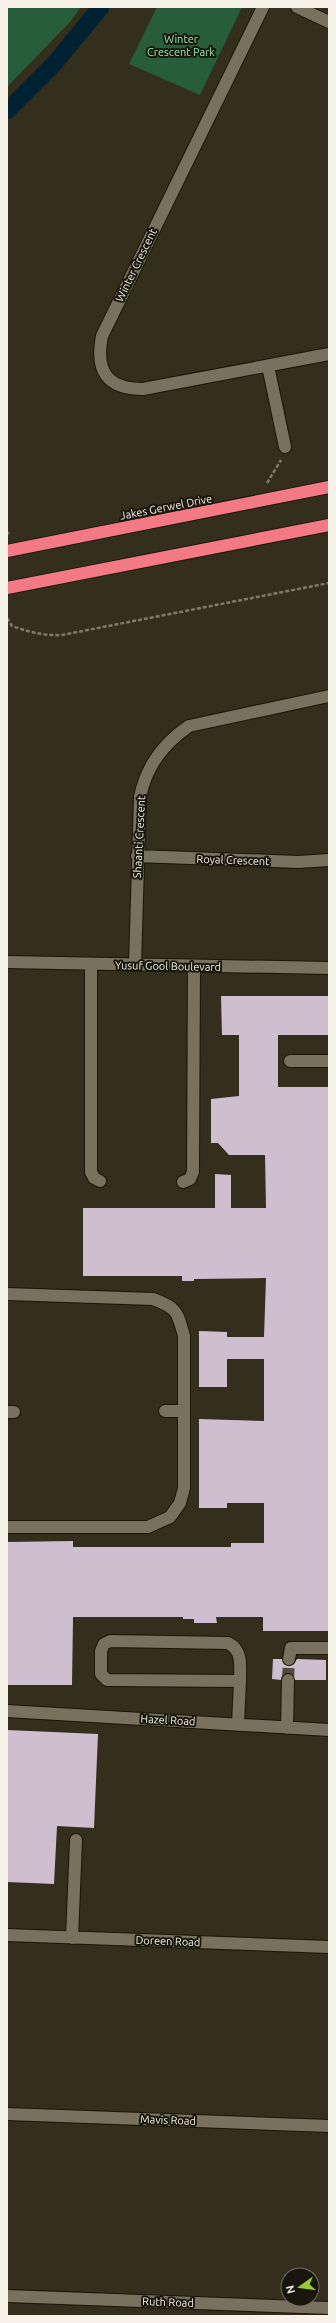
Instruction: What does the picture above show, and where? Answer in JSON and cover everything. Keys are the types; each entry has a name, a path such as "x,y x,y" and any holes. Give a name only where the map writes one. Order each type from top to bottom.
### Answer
{"highway":[{"name":"Jakes Gerwel Drive","path":"7,551 329,488"},
{"path":"7,588 329,525"}],"street":[{"name":"Winter Crescent","path":"263,7 102,336 100,362 105,374 114,383 126,389 144,389 329,354"},
{"path":"297,7 329,22"},
{"path":"268,366 284,452"},
{"name":"Shaanti Crescent","path":"135,965 137,856 140,797 143,781 151,765 179,733 189,726 201,722 329,696"},
{"name":"Royal Crescent","path":"137,856 298,862 329,860"},
{"name":"Yusuf Gool Boulevard","path":"7,962 91,965 329,968"},
{"path":"91,965 91,1172 94,1178 100,1181"},
{"path":"184,1182 190,1179 193,1172 194,966"},
{"path":"290,1061 329,1061"},
{"path":"7,1294 153,1299 171,1306 178,1317 184,1336 184,1488 175,1510 163,1521 139,1527 7,1527"},
{"path":"165,1411 184,1411"},
{"path":"238,1724 240,1681 238,1652 228,1643 110,1642 102,1647 101,1671 107,1680 240,1681"},
{"path":"289,1659 291,1648 329,1648"},
{"path":"287,1728 288,1680"},
{"name":"Hazel Road","path":"7,1711 329,1730"},
{"path":"72,1938 76,1840"},
{"name":"Doreen Road","path":"7,1935 329,1947"},
{"name":"Mavis Road","path":"7,2114 329,2126"},
{"name":"Ruth Road","path":"7,2296 329,2308"}],"path":[{"path":"267,483 284,452"},
{"path":"7,618 12,626 26,631 50,636 62,635 329,583"}],"green space":[{"path":"7,7 81,7 70,22 7,87"},
{"name":"Winter Crescent Park","path":"157,7 242,7 200,95 129,64"}],"building":[{"path":"221,996 329,996 329,1035 278,1035 278,1087 329,1087 329,1631 263,1631 263,1617 216,1617 217,1623 194,1623 194,1619 183,1619 183,1617 73,1617 72,1685 7,1685 7,1542 73,1541 73,1547 231,1547 231,1543 264,1543 264,1503 227,1503 227,1508 199,1508 199,1419 264,1421 264,1359 227,1359 227,1387 199,1387 199,1331 227,1332 227,1337 264,1337 266,1278 194,1279 194,1281 182,1281 182,1276 83,1276 83,1208 215,1208 215,1174 231,1175 231,1208 266,1208 265,1155 229,1155 218,1143 211,1143 211,1099 239,1096 239,1035 222,1035"},
{"path":"273,1659 282,1659 284,1664 288,1666 294,1664 297,1659 326,1660 326,1680 295,1680 292,1674 288,1673 282,1676 281,1680 272,1679"},
{"path":"7,1730 98,1734 94,1828 57,1826 54,1884 7,1882"}],"waterway":[{"path":"7,111 54,64 101,7"}],"tunnel":[{"path":"288,1680 289,1659"}]}
